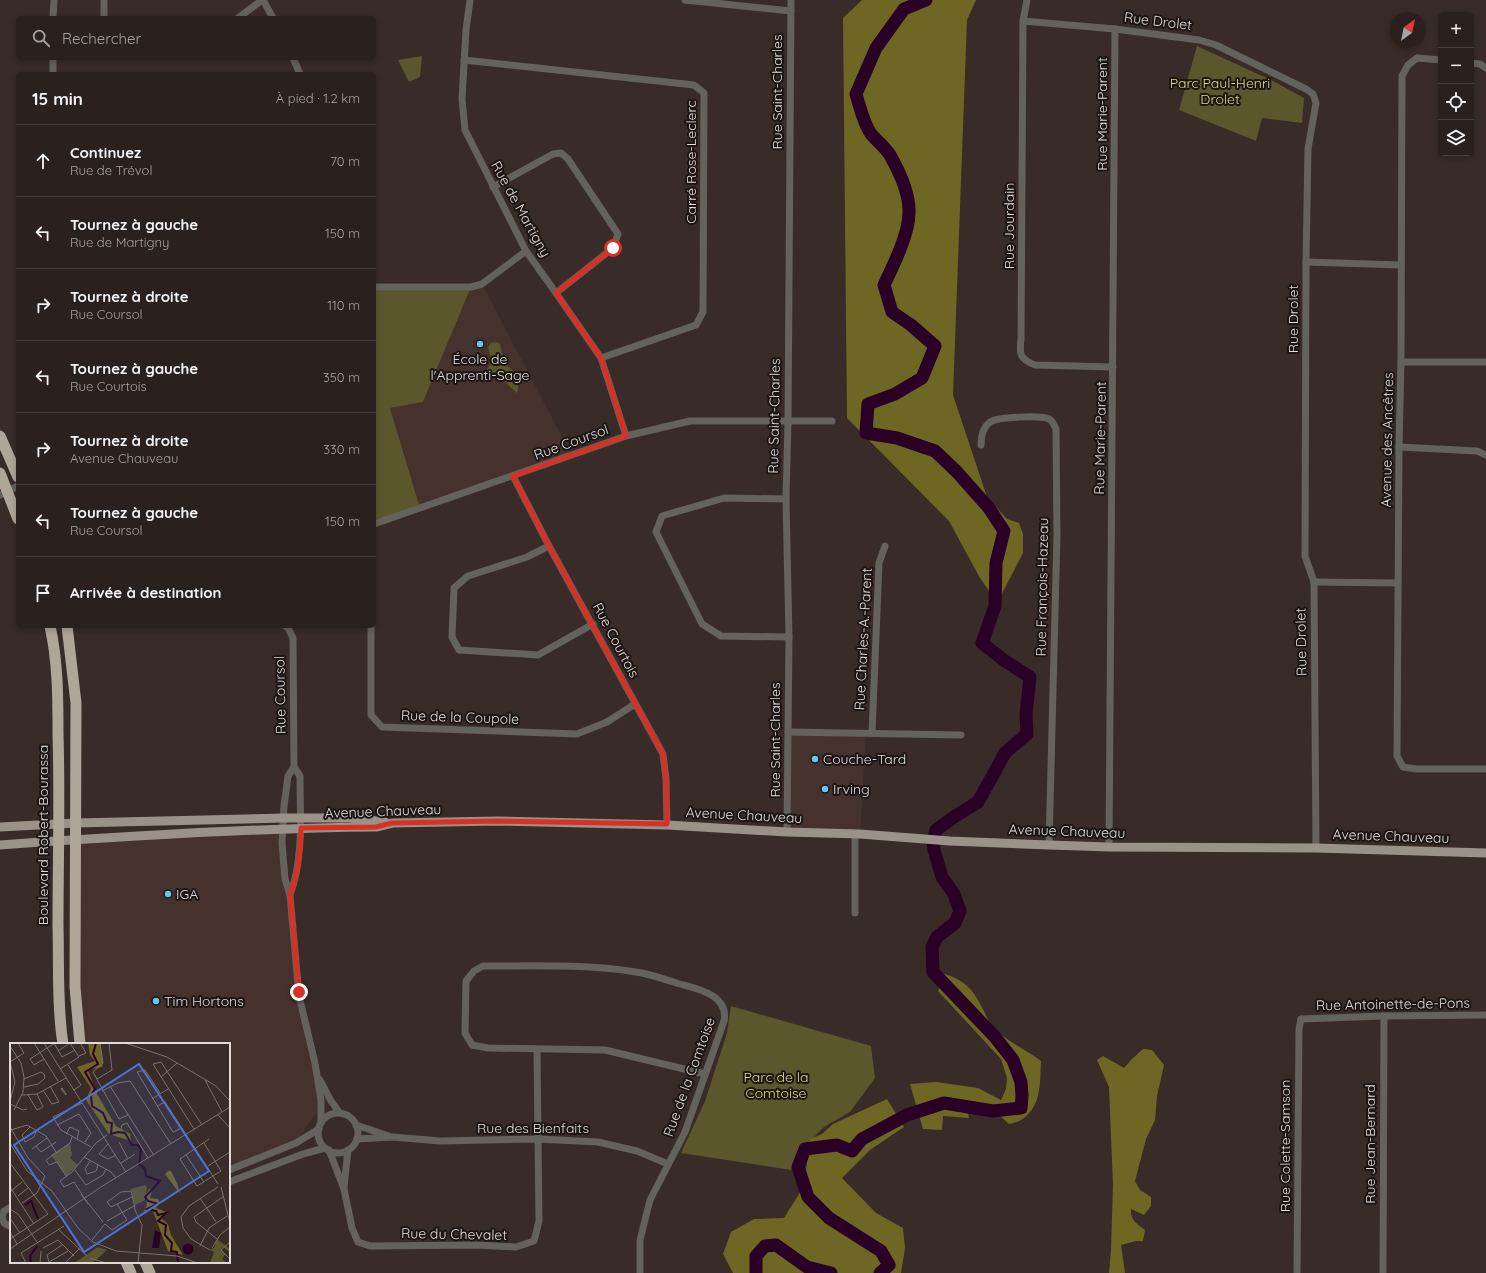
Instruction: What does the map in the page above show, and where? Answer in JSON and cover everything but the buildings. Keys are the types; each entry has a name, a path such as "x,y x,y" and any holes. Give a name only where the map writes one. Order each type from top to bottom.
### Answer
{"highway":[{"path":"0,436 16,472"},
{"path":"1,478 4,493 16,515"},
{"name":"Boulevard Robert-Bourassa","path":"50,628 54,643 57,685 59,824 58,967 63,1043"},
{"path":"67,628 76,703 75,987 80,1043"},
{"path":"126,1263 131,1273"},
{"path":"145,1263 150,1273"}],"main road":[{"path":"0,827 76,823 283,818 301,823"},
{"name":"Avenue Chauveau","path":"301,823 350,818 392,823 498,821 667,824 787,832 855,834 950,842 1109,847 1316,848 1486,853"},
{"path":"0,845 58,840 283,828 301,823"}],"street":[{"path":"54,0 54,16"},
{"path":"104,0 104,16"},
{"path":"241,16 262,0 272,16"},
{"name":"Rue de Martigny","path":"470,0 466,30 462,99 465,130 526,252 601,358 626,436"},
{"path":"685,0 791,11"},
{"name":"Rue Saint-Charles","path":"787,832 788,637 786,499 788,422 791,0"},
{"name":"Rue Jourdain","path":"1027,0 1023,21 1021,331 1019,350 1021,357 1026,362 1035,365 1113,367"},
{"name":"Rue Drolet","path":"1023,21 1115,29 1199,40 1216,45 1306,89 1313,94 1316,103 1308,149 1306,262 1305,556 1314,582 1316,848"},
{"name":"Rue Marie-Parent","path":"1109,847 1115,29"},
{"name":"Avenue des Ancêtres","path":"1438,60 1417,58 1408,65 1402,76 1397,756 1403,767 1416,769 1486,768"},
{"path":"53,60 53,72"},
{"path":"294,60 299,72"},
{"name":"Carré Rose-Leclerc","path":"464,60 694,85 704,93 703,312 696,325 601,358"},
{"path":"1474,63 1480,64 1486,68"},
{"path":"493,187 553,154 561,153 568,159 618,234 613,248 556,293"},
{"path":"376,287 472,287 482,284 526,252"},
{"path":"1306,262 1401,265"},
{"path":"1401,362 1486,362"},
{"name":"Rue François-Hazeau","path":"981,445 982,433 986,426 991,421 1002,418 1042,417 1050,419 1054,423 1056,429 1057,535 1049,845"},
{"name":"Rue Coursol","path":"376,523 626,436 690,421 832,421"},
{"path":"1399,447 1477,451 1486,455"},
{"path":"1,478 16,474"},
{"name":"Rue Courtois","path":"513,476 549,546 663,754 666,779 667,824"},
{"path":"4,493 16,487"},
{"path":"786,499 724,498 662,516 656,532 702,624 721,636 788,637"},
{"path":"549,546 527,558 468,576 454,588 452,637 459,650 538,655 593,624"},
{"name":"Rue Charles-A.-Parent","path":"872,733 880,563 885,546"},
{"path":"1314,582 1398,583"},
{"name":"Rue Coursol","path":"288,628 293,638 294,767 300,776 301,823 301,841 295,880 290,895"},
{"name":"Rue de la Coupole","path":"371,628 371,715 382,727 577,734 607,722 635,704"},
{"path":"788,732 961,735"},
{"name":"Rue Coursol","path":"294,767 288,776 283,818 282,843 285,879 290,895 299,996 321,1100 320,1126"},
{"path":"855,834 855,913"},
{"name":"Rue de la Comtoise","path":"537,1050 488,1048 472,1045 465,1034 466,981 474,971 483,966 587,966 638,972 708,992 722,1003 725,1016 724,1021 685,1132 650,1200 640,1240 640,1273"},
{"name":"Rue Antoinette-de-Pons","path":"1301,1019 1384,1016 1486,1015"},
{"name":"Rue Jean-Bernard","path":"1383,1273 1384,1016"},
{"name":"Rue Colette-Samson","path":"1298,1273 1299,1037 1301,1019"},
{"path":"537,1050 606,1050 705,1074"},
{"name":"Rue du Chevalet","path":"327,1149 344,1189 353,1231 358,1242 370,1246 476,1245 516,1247 534,1241 539,1221 537,1050"},
{"name":"Rue Coursol","path":"316,1073 340,1114"},
{"path":"230,1170 296,1143 320,1126 329,1116 340,1114 350,1117 356,1125 358,1132 357,1139 348,1150 336,1152 327,1149 303,1154 230,1182"},
{"name":"Rue des Bienfaits","path":"356,1125 393,1137"},
{"path":"320,1126 320,1139 327,1149"},
{"name":"Rue des Bienfaits","path":"357,1139 393,1137 440,1141 538,1139 598,1142 637,1151 668,1164"},
{"name":"Rue du Chevalet","path":"344,1189 348,1150"},
{"path":"10,1208 4,1211 1,1221 10,1227"}],"shaded area":[{"path":"862,0 976,0 967,20 953,395 987,497 1007,519 1019,523 1023,534 1023,553 996,605 949,521 847,418 843,18"},
{"name":"École de l'Apprenti-Sage","path":"482,284 572,456 420,508 390,408 423,402 471,287"},
{"path":"788,732 866,733 860,834 787,832"},
{"path":"283,828 294,952 320,1107 296,1143 230,1170 230,1043 80,1043 76,839"},
{"path":"945,974 959,980 973,992 995,1030 1041,1061 1040,1085 1036,1101 1028,1115 1020,1121 1009,1124 1000,1116 968,1113 969,1118 943,1116 942,1130 923,1129 910,1084 936,1082 978,1088 1001,1100 1006,1089 1007,1078 1001,1059 938,991"},
{"path":"1143,1049 1152,1050 1164,1065 1157,1096 1155,1120 1146,1139 1135,1181 1140,1190 1151,1197 1151,1206 1144,1215 1131,1209 1133,1219 1145,1230 1143,1241 1136,1241 1121,1245 1125,1273 1109,1273 1113,1185 1109,1087 1097,1060 1103,1056 1124,1068"},
{"path":"887,1099 904,1127 870,1150 842,1178 876,1213 903,1228 905,1248 901,1273 733,1273 723,1254 731,1232 754,1219 784,1218 804,1186 810,1139 822,1134 833,1124"}],"green space":[{"name":"Parc Paul-Henri Drolet","path":"1197,46 1275,82 1304,98 1302,123 1262,118 1256,141 1179,110"},
{"path":"422,56 420,77 409,82 398,60"},
{"path":"376,287 471,287 423,402 390,408 420,508 376,523"},
{"path":"496,342 500,344 504,363 518,375 517,393 503,380 500,373 494,372 491,376 487,375 487,369 492,362 488,347 491,343"},
{"name":"Parc de la Comtoise","path":"731,1006 871,1046 875,1078 850,1112 824,1127 800,1151 791,1170 681,1153 705,1101 727,1033"}],"waterway":[{"path":"880,1273 889,1265 881,1251 829,1218 808,1197 798,1167 805,1149 837,1145 852,1151 862,1139 907,1115 944,1103 993,1111 1021,1108 1022,1096 1021,1082 1013,1060 995,1037 933,972 932,947 937,937 955,923 960,911 954,894 942,877 934,850 933,841 936,830 978,802 1005,753 1027,734 1026,714 1030,677 1005,661 982,643 995,606 996,563 1004,531 989,508 957,472 935,451 897,438 866,433 868,404 895,394 922,378 935,346 911,325 892,312 884,285 900,250 906,230 909,213 908,198 900,175 890,155 868,129 856,94 876,48 904,9 926,0"},
{"path":"756,1273 756,1256 765,1246 776,1245 807,1267 831,1273"}],"place":[{"name":"École de l'Apprenti-Sage","path":"480,344"},
{"name":"Couche-Tard","path":"815,759"},
{"name":"Irving","path":"825,789"},
{"name":"IGA","path":"168,894"},
{"name":"Tim Hortons","path":"156,1001"}],"route":[{"path":"299,992 294,952 290,895 295,880 301,841 301,828 376,827 392,823 498,821 667,824 668,809 663,754 549,546 513,476 626,436 601,358 556,293 613,248"}]}
